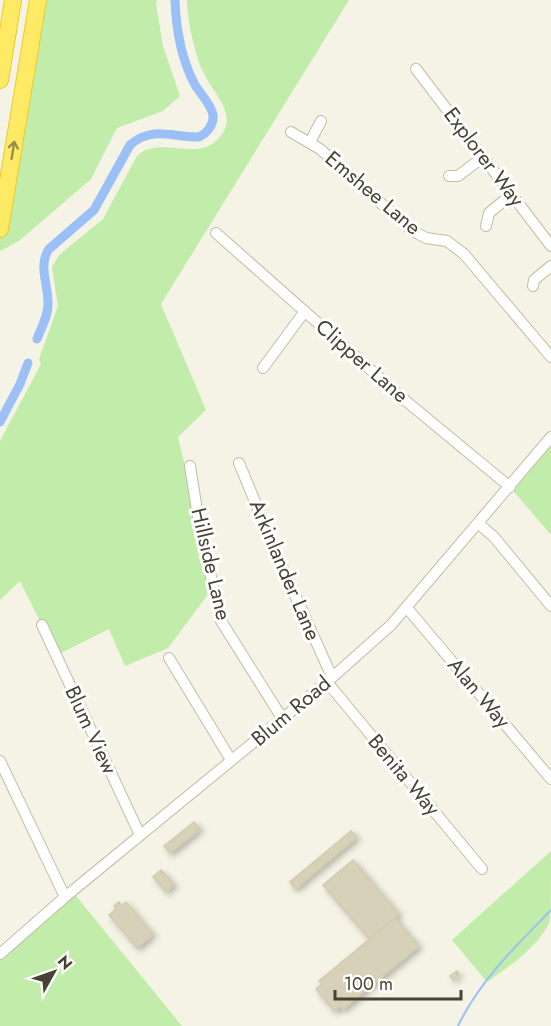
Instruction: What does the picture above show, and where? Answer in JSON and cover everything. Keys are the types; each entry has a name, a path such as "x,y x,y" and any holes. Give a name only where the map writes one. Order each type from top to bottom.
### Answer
{"highway":[{"path":"0,80 13,0"},
{"path":"0,229 38,0"}],"street":[{"name":"Explorer Way","path":"417,69 551,246"},
{"path":"310,142 321,121"},
{"name":"Emshee Lane","path":"291,132 310,142 411,230 426,238 447,242 464,254 551,357"},
{"path":"449,176 458,176 483,157"},
{"path":"486,226 489,213 512,194"},
{"name":"Clipper Lane","path":"216,232 406,400 510,487"},
{"path":"533,286 534,280 551,266"},
{"path":"263,368 305,311"},
{"name":"Blum Road","path":"0,953 64,897 375,640 407,608 551,437"},
{"name":"Arkinlander Lane","path":"239,463 329,679"},
{"name":"Hillside Lane","path":"190,466 200,529 221,621 282,718"},
{"path":"479,524 494,537 551,606"},
{"name":"Alan Way","path":"407,608 551,779"},
{"name":"Blum View","path":"42,625 141,835"},
{"path":"169,658 231,760"},
{"name":"Benita Way","path":"329,679 482,869"},
{"path":"0,761 64,897"}],"green space":[{"path":"37,0 157,0 163,46 180,96 163,111 117,128 91,179 19,241 0,251 0,228"},
{"path":"187,0 349,0 161,304 206,410 178,437 212,589 168,648 125,666 109,629 57,655 20,581 0,600 0,441 41,364 39,359 58,306 52,267 59,255 103,219 137,156 146,150 155,148 197,149 207,147 223,132 226,115 200,65 190,27"},
{"path":"551,437 551,535 510,487"},
{"path":"551,851 550,921 531,947 514,963 487,982 452,940"},
{"path":"72,891 182,1026 0,1026 0,954"}],"building":[{"path":"194,822 200,829 170,853 164,846"},
{"path":"351,831 357,837 295,889 290,882"},
{"path":"353,860 399,914 369,939 323,885"},
{"path":"161,870 174,884 166,892 153,877"},
{"path":"119,902 122,906 126,902 153,934 137,948 109,915 116,909 114,906"},
{"path":"395,918 419,946 343,1009 340,1006 334,1011 316,989 322,984 319,981"},
{"path":"457,971 459,974 453,980 450,976"}],"waterway":[{"path":"37,339 48,307 44,268 46,255 49,249 94,210 130,145 147,135 155,134 199,137 211,125 212,111 194,83 183,53 178,32 175,0"},
{"path":"0,422 28,363"},
{"path":"458,1026 488,979 512,950 551,910"}]}
